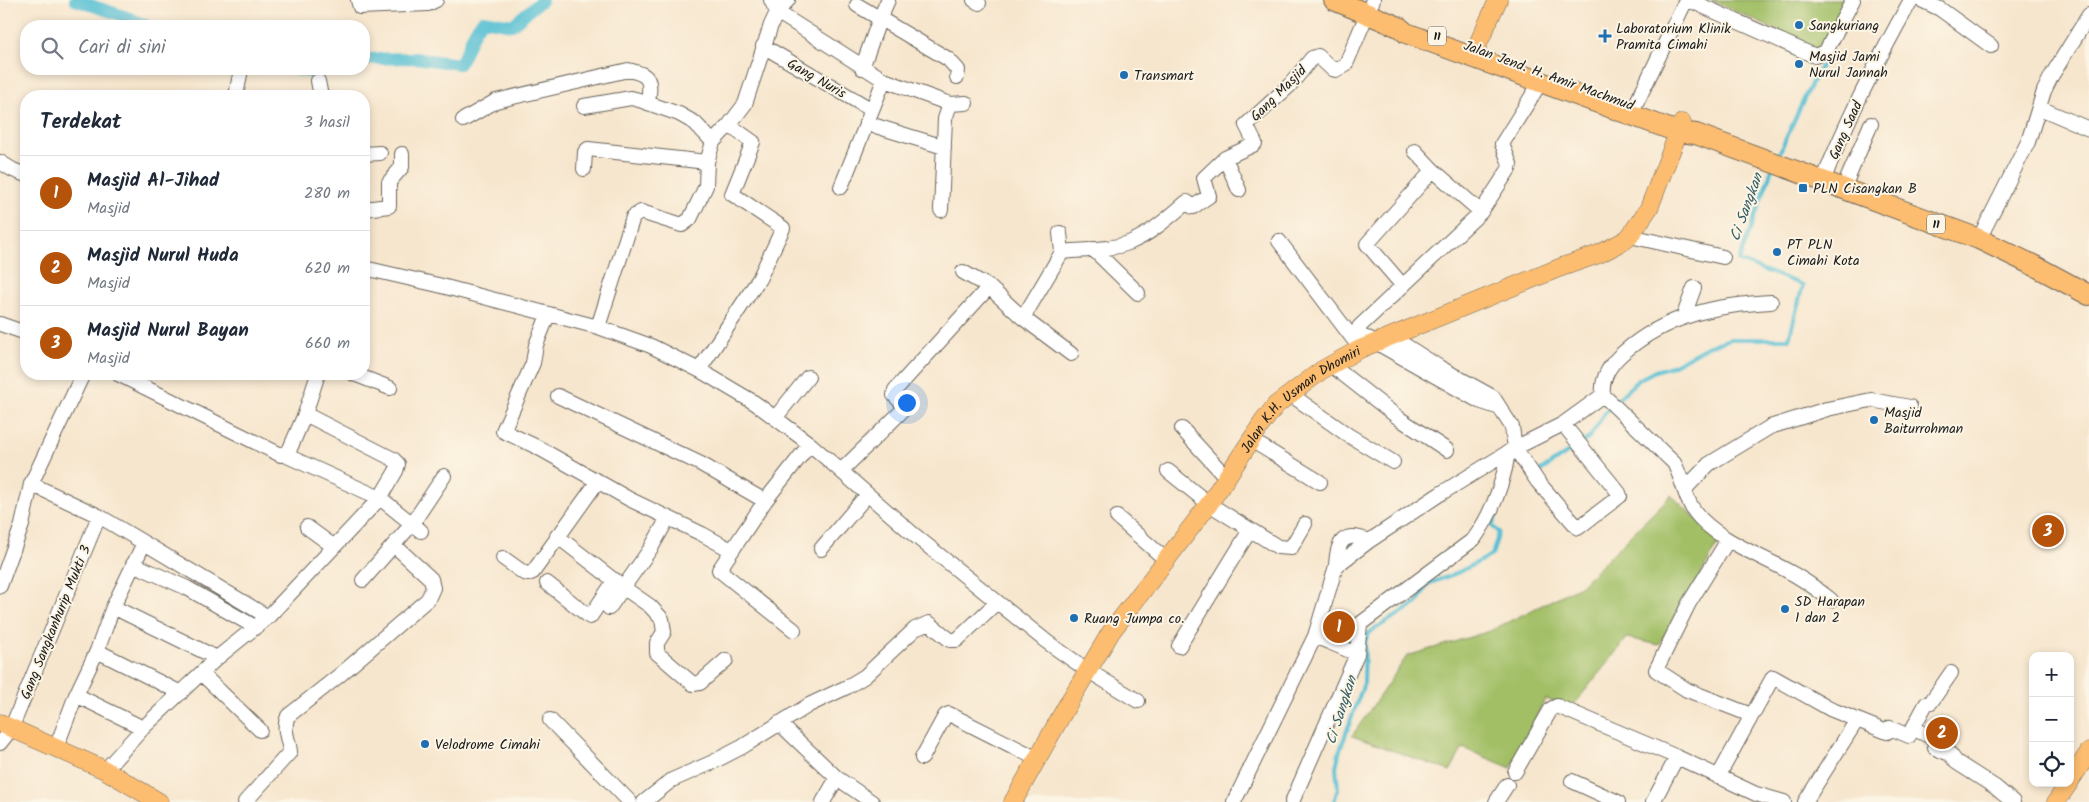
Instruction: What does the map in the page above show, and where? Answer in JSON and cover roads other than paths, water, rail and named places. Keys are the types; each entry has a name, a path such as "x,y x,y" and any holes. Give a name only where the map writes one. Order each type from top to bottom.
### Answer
{"highway":[{"name":"Jalan Jend. H. Amir Machmud","path":"1334,0 1370,7 1399,26 1406,33 1635,106 1686,130"},
{"name":"Jalan Jend. H. Amir Machmud","path":"1473,53 1540,83 1686,130 1979,240 2037,267 2089,295"}],"main road":[{"path":"1473,53 1498,0"},
{"name":"Jalan K.H. Usman Dhomiri","path":"1013,802 1036,758 1111,632 1165,559 1209,504 1270,413 1290,394 1330,364 1510,288 1599,254 1630,236 1648,208 1686,130"},
{"path":"6,726 104,770 159,802"},
{"path":"2074,776 2089,752"},
{"path":"2056,802 2066,787"}],"street":[{"path":"358,0 360,7 428,4 436,0"},
{"path":"862,68 888,0"},
{"path":"1635,106 1687,0 1815,56 1826,50 1853,0"},
{"name":"Gang Saad","path":"1823,181 1838,142 1875,65 1911,0"},
{"path":"1921,0 1940,9 1991,46"},
{"path":"598,327 633,217 641,212 682,225 686,223 706,186 707,162 713,142 729,126 745,104 763,46 780,4 862,68 884,80 950,104 966,103"},
{"path":"857,5 948,59 958,70 957,77"},
{"name":"Gang Masjid","path":"1093,249 1130,243 1188,202 1194,207 1209,196 1204,178 1225,158 1254,145 1255,143 1246,125 1290,85 1312,58 1318,56 1332,69 1336,70 1346,64 1370,7"},
{"path":"1979,240 2028,142 2044,91 2089,15"},
{"name":"Gang Nuris","path":"763,46 872,110"},
{"path":"463,120 496,101 628,70 645,76 648,79 650,84 648,103"},
{"path":"237,90 240,75"},
{"path":"840,187 884,80"},
{"path":"318,81 320,90"},
{"path":"1292,802 1357,654 1360,624 1474,539 1484,525 1498,495 1511,450 1512,426 1493,396 1404,346 1376,343 1363,337 1359,333 1359,327 1481,212 1509,169 1510,164 1502,144 1540,83"},
{"path":"584,106 631,98 679,114 695,123 713,142"},
{"path":"941,210 945,120 950,104"},
{"path":"2040,108 2089,129"},
{"path":"866,123 944,147"},
{"path":"1843,189 1871,124"},
{"path":"699,370 758,279 783,228 732,194 753,142 729,126"},
{"path":"584,169 585,152 588,149 707,162"},
{"path":"1415,151 1433,170 1481,212"},
{"path":"370,154 380,153"},
{"path":"370,208 389,206 389,182 402,168 402,154"},
{"path":"1225,158 1239,190"},
{"path":"0,162 20,173"},
{"path":"1403,286 1367,244 1433,170"},
{"path":"1023,318 1062,252 1060,233"},
{"path":"1630,236 1723,257"},
{"path":"1279,241 1376,343"},
{"path":"1062,252 1093,249 1138,293"},
{"path":"370,269 438,285 598,327 651,346 699,370 755,404 810,444 867,495 1047,642 1087,670 1138,701"},
{"path":"963,272 989,286 1023,318 1071,354"},
{"path":"841,471 904,409 905,406 894,395 896,390 989,286"},
{"path":"1683,318 1694,288"},
{"path":"1771,302 1736,304 1700,312 1659,327 1637,340 1617,358 1608,371 1604,382 1612,402 1674,463 1681,475 1686,496 1699,517 1728,540 1788,571 1831,600"},
{"path":"548,315 536,345 533,363 502,431 731,550"},
{"path":"0,324 20,331"},
{"path":"1330,364 1400,419 1447,450"},
{"path":"775,418 808,377"},
{"path":"0,586 22,525 31,484 80,380"},
{"path":"146,380 278,454 285,455 380,498 417,528"},
{"path":"285,455 289,452 305,414 316,380"},
{"path":"369,380 390,388"},
{"path":"1290,394 1348,435 1393,462"},
{"path":"558,396 701,464 765,501"},
{"path":"1685,490 1709,464 1770,427 1826,409 1871,400 1910,407"},
{"path":"1234,802 1315,636 1336,566 1369,541 1511,450 1612,402"},
{"path":"104,770 143,728 217,658 268,617 380,498 396,471 398,464 393,459 305,414"},
{"path":"1511,450 1578,528 1620,496 1619,492 1563,424"},
{"path":"1182,429 1227,478"},
{"path":"1251,440 1320,482"},
{"path":"794,630 719,570 765,501 810,444"},
{"path":"1168,471 1209,504 1278,547 1288,550 1291,548 1304,524"},
{"path":"363,580 394,545 417,528 444,476"},
{"path":"503,558 524,573 530,574 598,481"},
{"path":"31,484 99,516 268,617"},
{"path":"821,549 867,495"},
{"name":"Gang Sangkanhurip Mukti 3","path":"0,743 99,516"},
{"path":"1117,517 1165,559"},
{"path":"547,583 590,617 650,548 668,518"},
{"path":"307,527 333,546"},
{"path":"1179,646 1250,530"},
{"path":"558,536 650,606 662,619 664,632 657,643 657,653 692,684 700,683 726,660"},
{"path":"1728,540 1689,603 1656,670 1687,690 1751,715"},
{"path":"56,748 76,695 97,651 113,607 144,543"},
{"path":"245,802 290,752 284,725 288,716 341,674 428,599 433,583 431,579 394,545"},
{"path":"133,564 187,588 255,627"},
{"path":"609,608 619,584"},
{"path":"644,802 672,780 742,747 809,705 847,688 865,676 915,629 929,623 950,640 957,640 996,602"},
{"path":"113,607 217,658"},
{"path":"1315,636 1357,654"},
{"path":"97,651 181,693"},
{"path":"1718,777 1773,677 1828,708 1886,732 1890,728 1909,736 1926,704 1931,702 1951,673"},
{"path":"202,674 260,730"},
{"path":"76,695 143,728"},
{"path":"1515,772 1551,709 1555,706 1677,757 1756,794 1784,802"},
{"path":"922,758 945,716 948,714 1036,758"},
{"path":"550,720 630,802"},
{"path":"1805,802 1857,720"},
{"path":"779,723 837,778 872,802"},
{"path":"1913,728 1938,741 1936,748 1950,754 1956,762 1996,787 2013,802"},
{"path":"1653,802 1677,757"},
{"path":"823,802 837,778"},
{"path":"1572,781 1618,802"},
{"path":"1500,801 1507,785"}],"waterway":[{"path":"75,0 134,20"},
{"path":"370,59 415,58 459,64 475,30 483,20 512,25 542,0"},
{"name":"Ci Sangkan","path":"1777,158 1810,86 1826,57"},
{"name":"Ci Sangkan","path":"1539,472 1589,438 1607,410 1638,380 1655,371 1672,366 1707,347 1730,339 1789,339 1803,285 1739,261 1772,169"},
{"name":"Ci Sangkan","path":"1334,802 1338,788 1336,768 1339,753 1364,683 1365,643 1368,633 1417,603 1428,584 1457,573 1492,555 1499,532 1492,526 1497,513"}],"place":[{"name":"Sangkuriang","path":"1799,25"},
{"name":"Laboratorium Klinik Pramita Cimahi","path":"1605,36"},
{"name":"Masjid Jami Nurul Jannah","path":"1799,64"},
{"name":"Transmart","path":"1124,75"},
{"name":"PLN Cisangkan B","path":"1803,188"},
{"name":"PT PLN Cimahi Kota","path":"1777,252"},
{"name":"Masjid Baiturrohman","path":"1874,420"},
{"name":"Masjid Nurul Bayan","path":"2048,531"},
{"name":"SD Harapan 1 dan 2","path":"1785,609"},
{"name":"Ruang Jumpa co.","path":"1074,618"},
{"name":"Masjid Al-Jihad","path":"1339,627"},
{"name":"Masjid Nurul Huda","path":"1942,733"},
{"name":"Velodrome Cimahi","path":"425,744"}]}
